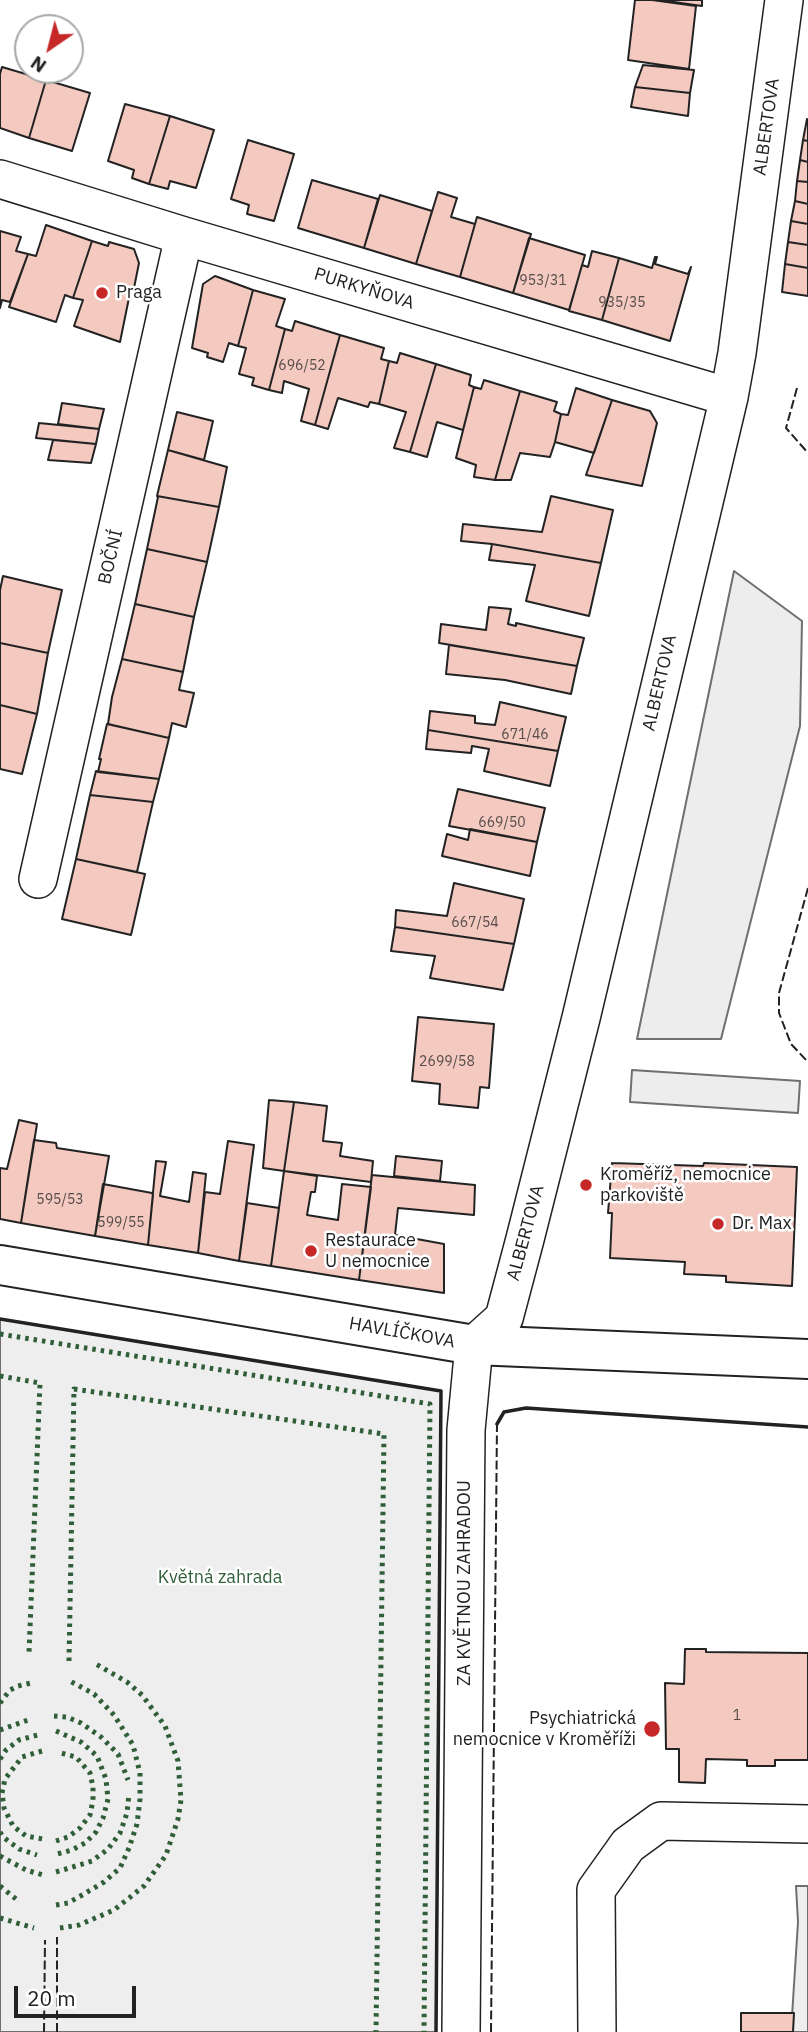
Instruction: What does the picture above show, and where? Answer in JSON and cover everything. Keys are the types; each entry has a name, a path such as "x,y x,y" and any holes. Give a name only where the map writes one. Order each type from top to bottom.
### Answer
{"street":[{"name":"ALBERTOVA","path":"474,1345 504,1318 581,1018 729,397 785,0"},
{"name":"PURKYŇOVA","path":"0,179 729,397"},
{"name":"BOČNÍ","path":"38,879 184,236"},
{"name":"HAVLÍČKOVA","path":"0,1265 474,1345 808,1359"},
{"name":"ZA KVĚTNOU ZAHRADOU","path":"461,2032 466,1430 474,1345"},
{"path":"597,2032 596,1890 628,1845 661,1821 808,1824"}],"green space":[{"name":"Květná zahrada","path":"0,1319 441,1391 436,2032 0,2032"},
{"path":"796,1886 808,1886 808,2032 791,2032 798,1922"}],"shaded area":[{"path":"734,571 802,621 800,726 721,1039 637,1039"},
{"path":"632,1070 800,1081 798,1113 630,1102"}],"building":[{"path":"635,0 696,6 689,69 628,60"},
{"path":"660,0 702,0 702,6"},
{"path":"643,65 694,70 690,93 635,87"},
{"path":"2,67 14,71 14,84 45,84 29,138 0,128"},
{"path":"45,84 60,84 90,93 72,151 29,138"},
{"path":"635,87 690,93 688,116 631,107"},
{"path":"125,104 170,116 149,184 132,178 134,170 108,161"},
{"path":"170,116 214,130 196,188 170,181 168,189 149,184"},
{"path":"808,120 808,141 803,140"},
{"path":"248,140 294,154 274,221 247,214 249,205 231,199"},
{"path":"803,140 808,141 808,162 800,160"},
{"path":"800,160 808,162 808,182 797,181"},
{"path":"312,180 378,199 364,248 298,228"},
{"path":"797,181 808,182 808,204 795,201"},
{"path":"438,192 457,198 451,217 475,224 460,277 416,264"},
{"path":"380,195 432,211 416,264 364,248"},
{"path":"795,201 808,204 808,224 791,221"},
{"path":"477,217 531,234 513,293 460,277"},
{"path":"791,221 808,224 808,245 788,242"},
{"path":"46,225 92,241 73,298 65,295 56,322 9,307 28,254 36,256"},
{"path":"0,231 21,237 16,251 28,254 10,302 2,300 0,308"},
{"path":"529,238 585,255 569,310 513,293"},
{"name":"Praga","path":"92,241 108,246 109,242 134,249 139,263 120,342 74,326 83,300 73,298"},
{"path":"788,242 808,245 808,268 785,264"},
{"path":"592,251 619,258 602,320 569,311 582,265 588,267"},
{"path":"655,257 655,264 688,274 691,267 670,341 602,320 619,258 652,268"},
{"path":"785,264 808,268 808,296 782,292"},
{"path":"215,276 253,290 238,346 229,343 223,362 192,348 203,284"},
{"path":"253,290 285,299 276,326 285,329 269,390 252,385 254,378 239,374 246,348 238,346"},
{"path":"295,321 340,335 315,425 301,421 309,389 284,381 282,393 269,390 285,329 292,331"},
{"path":"340,335 384,348 381,359 389,361 379,404 370,402 368,407 338,398 328,429 315,425"},
{"path":"400,353 436,364 410,452 394,448 406,412 379,404 389,361 397,363"},
{"path":"436,364 471,375 469,385 474,387 463,430 437,422 427,457 410,452"},
{"path":"484,380 520,391 495,480 474,477 476,465 456,458 474,387 481,389"},
{"path":"576,388 612,400 594,453 555,442 561,414 568,415"},
{"path":"520,391 557,402 554,411 561,414 555,442 550,457 520,453 511,480 495,480"},
{"path":"612,400 650,411 657,423 642,486 586,475"},
{"path":"62,403 104,409 99,429 58,424"},
{"path":"177,412 213,421 204,460 168,450"},
{"path":"39,423 99,429 96,444 36,438"},
{"path":"53,440 96,444 91,463 48,460"},
{"path":"168,450 227,467 219,507 157,496"},
{"path":"157,496 219,507 207,562 147,549"},
{"path":"551,496 613,510 601,563 461,541 463,524 542,532"},
{"path":"492,544 601,563 589,616 526,601 535,565 489,560"},
{"path":"147,549 207,562 194,617 135,604"},
{"path":"3,576 62,590 48,653 0,643 0,590"},
{"path":"135,604 194,617 183,672 122,659"},
{"path":"489,607 511,609 508,624 516,626 516,623 584,638 577,666 439,643 441,624 486,630"},
{"path":"0,643 48,653 37,714 0,705"},
{"path":"449,645 577,666 571,694 505,680 446,674"},
{"path":"122,659 183,672 179,690 194,693 186,727 172,723 169,738 108,724"},
{"path":"500,702 566,717 558,751 428,730 430,711 475,716 475,723 495,725"},
{"path":"0,705 37,714 22,774 0,769"},
{"path":"107,724 169,738 159,779 98,772"},
{"path":"428,730 558,751 550,786 484,771 489,749 472,746 471,753 426,749"},
{"path":"96,771 159,779 153,802 90,795"},
{"path":"458,789 545,808 537,842 449,826"},
{"path":"90,795 153,802 137,872 76,859"},
{"path":"470,829 537,842 530,876 442,856 447,834 468,840"},
{"path":"76,859 145,874 131,935 62,919"},
{"path":"454,883 524,899 514,944 395,927 396,910 447,916"},
{"path":"395,927 514,944 503,990 430,978 435,956 391,951"},
{"path":"418,1017 494,1024 489,1088 480,1087 478,1108 439,1104 440,1084 412,1081"},
{"path":"269,1100 294,1102 284,1171 263,1168"},
{"path":"294,1102 327,1106 323,1141 342,1143 340,1156 373,1161 371,1182 284,1171"},
{"path":"19,1120 37,1124 21,1223 0,1219 0,1168 7,1169"},
{"path":"34,1140 56,1143 57,1148 109,1156 95,1236 21,1223"},
{"path":"228,1141 254,1145 239,1261 198,1253 205,1192 220,1194"},
{"path":"396,1156 442,1161 440,1181 394,1176"},
{"path":"156,1161 166,1162 160,1196 189,1202 193,1172 206,1174 198,1253 148,1245"},
{"path":"612,1163 797,1167 792,1286 726,1282 726,1276 684,1274 685,1262 610,1258 612,1213 608,1213"},
{"path":"284,1171 317,1176 307,1215 338,1220 342,1184 371,1187 359,1280 271,1266"},
{"path":"372,1175 475,1185 474,1215 398,1208 395,1235 444,1244 444,1293 359,1280"},
{"path":"103,1184 152,1193 148,1245 95,1236"},
{"path":"247,1203 279,1208 271,1266 239,1261"},
{"path":"685,1649 706,1649 706,1652 808,1653 808,1760 775,1760 775,1766 747,1766 747,1760 706,1759 705,1783 679,1782 679,1749 666,1749 665,1683 684,1684"},
{"path":"741,2013 794,2013 793,2032 741,2032"}],"hedge":[{"path":"0,1334 430,1404 424,2032"},
{"path":"0,1376 40,1383 29,1653"},
{"path":"69,1661 74,1389 384,1434 376,2032"},
{"path":"60,1928 79,1925 114,1910 144,1886 166,1855 178,1819 181,1800 178,1761 165,1726 142,1695 127,1682 94,1663"},
{"path":"56,1905 68,1903 84,1894 120,1868 137,1824 140,1799 140,1773 133,1745 114,1715 94,1694 68,1680"},
{"path":"0,1703 10,1690 31,1683"},
{"path":"54,1716 67,1717 81,1723 101,1737 118,1754 128,1780"},
{"path":"0,1730 31,1719"},
{"path":"56,1731 81,1742 97,1756 106,1779 108,1799 96,1832 85,1843 57,1854"},
{"path":"0,1759 6,1750 19,1740 41,1734"},
{"path":"42,1751 22,1757 5,1779 2,1793 4,1808 13,1826 26,1836 43,1839"},
{"path":"56,1841 68,1837 80,1828 90,1815 93,1800 90,1773 76,1757 61,1753"},
{"path":"56,1872 92,1861 108,1849 120,1833 127,1813 129,1794"},
{"path":"0,1832 19,1849 37,1855"},
{"path":"0,1856 26,1870 43,1875"},
{"path":"0,1886 16,1899"},
{"path":"0,1918 34,1928"}],"fence":[{"path":"797,388 786,428 808,453"},
{"path":"808,888 779,993 779,1013 791,1044 808,1062"},
{"path":"491,2032 497,1424"},
{"path":"57,1937 57,2032"},
{"path":"44,2032 45,1940"}],"wall":[{"path":"0,1319 441,1391 436,2032"},
{"path":"497,1424 504,1412 526,1408 808,1427"}],"place":[{"name":"Praga","path":"102,293"},
{"name":"Kroměříž, nemocnice parkoviště","path":"586,1185"},
{"name":"Dr. Max","path":"718,1224"},
{"name":"Restaurace U nemocnice","path":"311,1251"},
{"name":"Psychiatrická nemocnice v Kroměříži","path":"652,1729"}]}
